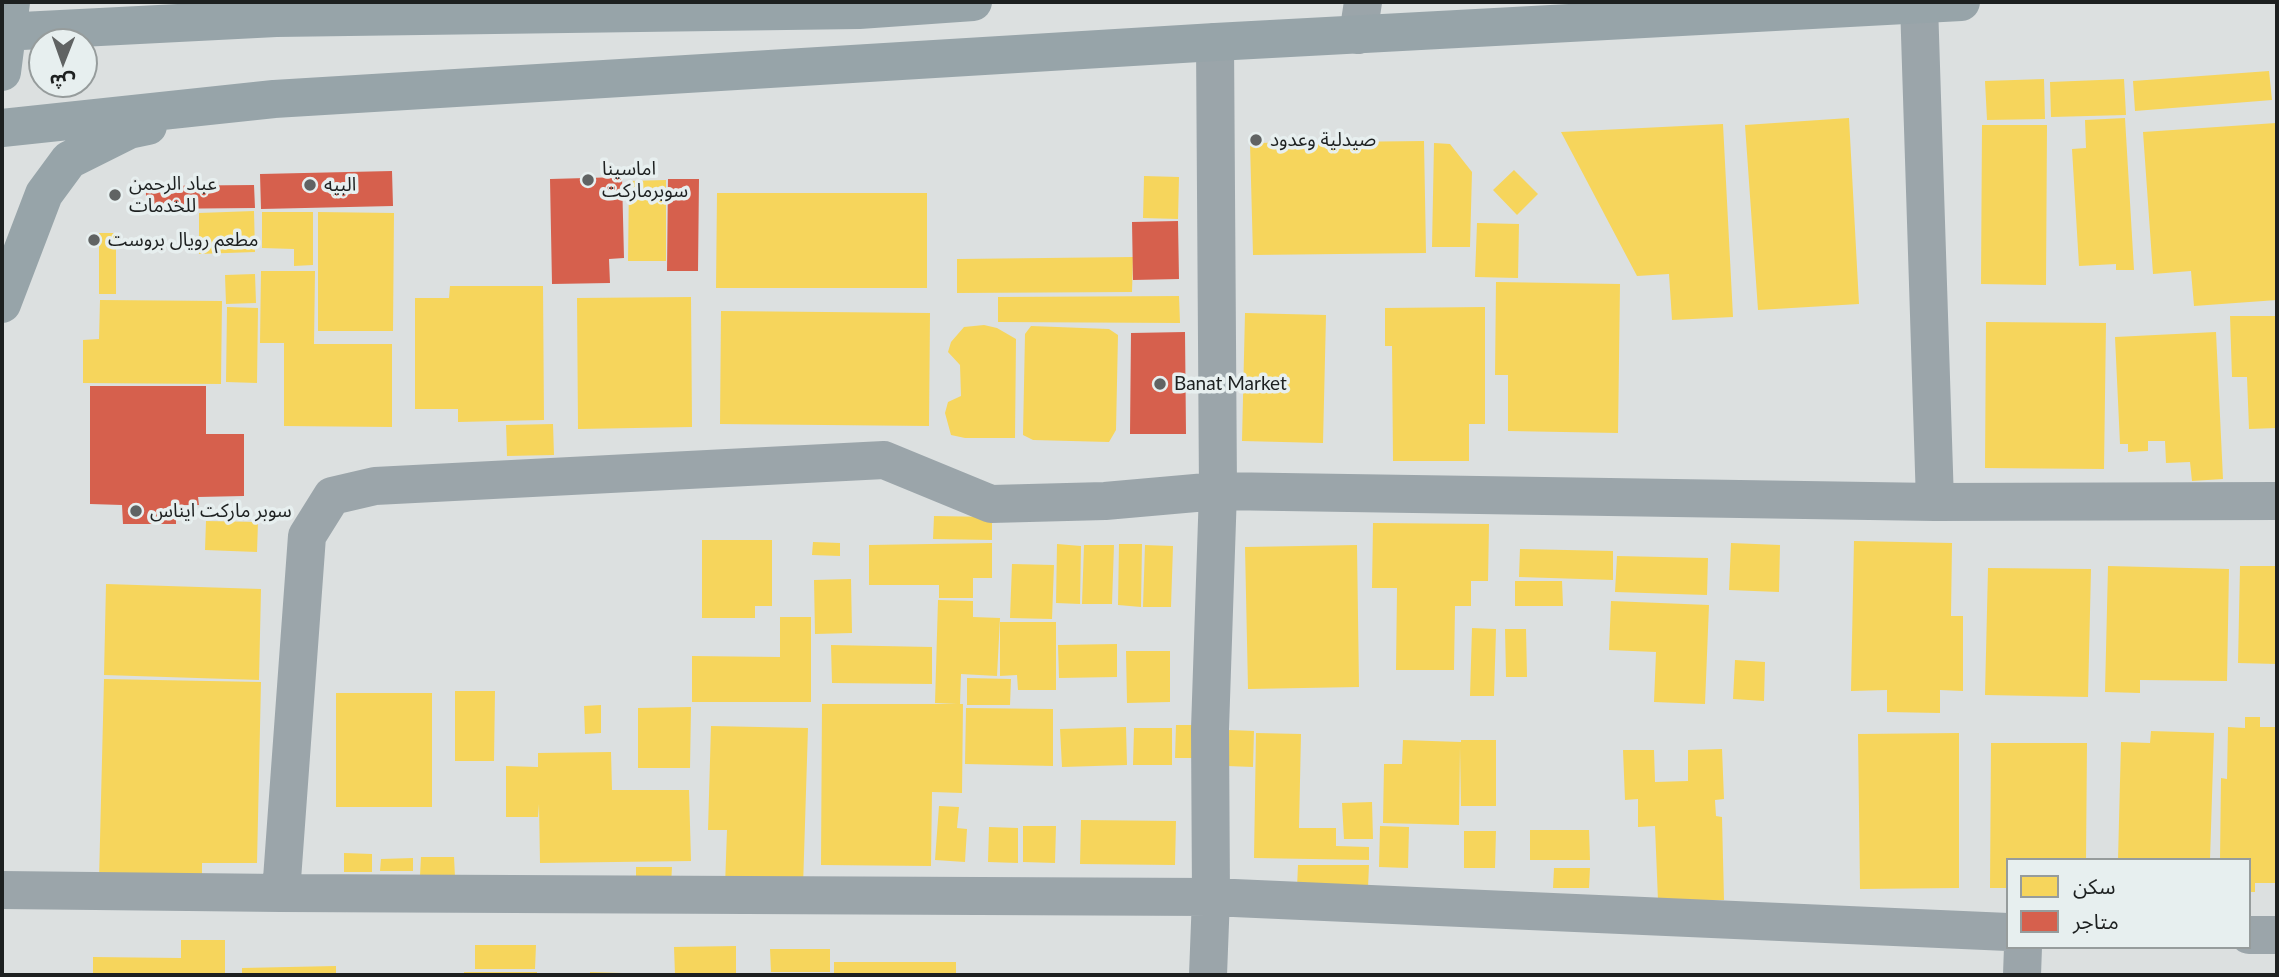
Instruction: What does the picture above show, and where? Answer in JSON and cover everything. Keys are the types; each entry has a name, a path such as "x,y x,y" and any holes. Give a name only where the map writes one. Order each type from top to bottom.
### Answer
{"main road":[{"path":"242,2 276,18"},
{"path":"2,72 7,22 859,10 973,2"},
{"path":"2,128 274,99 1215,42 1360,18 1961,2"},
{"path":"2,304 44,194 69,160 129,130 274,99"}],"street":[{"path":"1919,4 1935,502"},
{"path":"1208,975 1211,897 1210,729 1218,491 1215,42"},
{"path":"281,893 307,536 332,496 375,485 884,460 990,504 1105,501 1218,491 1935,502 2277,501"},
{"path":"2,890 1211,897 2006,932"},
{"path":"2251,935 2277,935"},
{"path":"2022,975 2023,949"}],"building: سكن":[{"path":"2269,71 2272,100 2135,111 2133,81"},
{"path":"2044,79 2045,119 1987,120 1985,81"},
{"path":"2124,79 2126,115 2051,117 2050,82"},
{"path":"1849,118 1859,304 1758,310 1745,125"},
{"path":"2125,118 2134,270 2116,270 2116,264 2079,266 2072,149 2086,148 2085,120"},
{"path":"2276,123 2277,300 2194,306 2191,271 2153,274 2143,132"},
{"path":"1723,124 1733,317 1672,320 1669,274 1637,276 1561,132"},
{"path":"1982,125 2047,125 2046,285 1981,284"},
{"path":"1424,141 1426,253 1253,255 1250,143"},
{"path":"1434,143 1450,144 1472,172 1470,247 1432,247"},
{"path":"1514,170 1538,194 1517,215 1493,190"},
{"path":"1144,176 1179,177 1178,219 1143,218"},
{"path":"666,180 666,261 628,261 629,181"},
{"path":"717,193 927,193 927,288 716,288"},
{"path":"254,211 255,252 199,254 199,213"},
{"path":"262,212 313,212 313,265 294,266 294,249 262,248"},
{"path":"318,212 394,213 393,331 318,331"},
{"path":"1477,223 1519,224 1518,278 1475,277"},
{"path":"99,233 116,233 116,294 99,294"},
{"path":"1133,257 1132,292 957,293 957,259"},
{"path":"261,271 315,271 314,344 392,344 392,427 284,426 284,343 260,343"},
{"path":"255,274 256,303 226,304 225,275"},
{"path":"1496,282 1620,284 1618,433 1508,431 1508,375 1495,375"},
{"path":"450,286 543,286 544,420 458,422 458,409 415,409 415,298 449,298"},
{"path":"1179,296 1180,323 998,322 998,297"},
{"path":"691,297 692,427 578,429 577,298"},
{"path":"100,300 222,301 221,384 83,383 83,340 99,339"},
{"path":"227,307 258,308 257,383 226,382"},
{"path":"1485,307 1485,424 1469,424 1469,461 1393,461 1392,346 1385,346 1385,308"},
{"path":"721,311 930,313 929,426 720,424"},
{"path":"1245,313 1326,315 1323,443 1242,441"},
{"path":"2230,316 2277,316 2277,428 2249,429 2247,377 2232,377"},
{"path":"1986,322 2106,323 2104,469 1985,468"},
{"path":"984,325 997,328 1016,339 1015,438 965,438 951,435 945,413 948,402 961,396 960,365 948,352 951,342 964,327"},
{"path":"1031,326 1109,329 1118,335 1116,430 1109,442 1033,440 1023,435 1025,334"},
{"path":"2216,332 2223,479 2192,481 2190,462 2166,463 2165,441 2148,441 2148,451 2128,452 2128,444 2120,444 2115,337"},
{"path":"553,424 554,455 507,456 506,425"},
{"path":"934,516 992,517 992,540 933,539"},
{"path":"206,521 258,522 257,552 205,550"},
{"path":"1373,523 1489,524 1488,581 1471,581 1471,606 1455,606 1454,670 1396,670 1397,588 1372,588"},
{"path":"702,540 772,540 772,606 755,606 755,618 702,618"},
{"path":"1854,541 1952,543 1951,616 1963,616 1963,691 1940,690 1940,713 1887,712 1887,690 1851,691"},
{"path":"813,542 840,543 840,556 812,555"},
{"path":"992,543 992,578 973,578 973,598 939,598 939,585 869,585 869,545"},
{"path":"1731,543 1780,545 1779,592 1729,590"},
{"path":"1057,544 1081,546 1080,604 1056,603"},
{"path":"1119,544 1142,544 1141,607 1118,605"},
{"path":"1084,545 1114,545 1112,604 1082,604"},
{"path":"1145,545 1173,546 1171,607 1143,607"},
{"path":"1357,545 1359,687 1248,689 1245,547"},
{"path":"1520,549 1613,551 1613,580 1519,577"},
{"path":"1617,556 1708,558 1707,595 1615,592"},
{"path":"1012,564 1054,565 1052,619 1010,618"},
{"path":"2108,566 2229,569 2227,681 2140,680 2140,693 2105,692"},
{"path":"2240,566 2277,566 2277,664 2238,663"},
{"path":"1988,568 2091,569 2088,697 1985,695"},
{"path":"851,579 852,633 815,634 814,580"},
{"path":"1515,581 1562,581 1563,606 1515,606"},
{"path":"106,584 261,589 259,680 104,675"},
{"path":"938,600 973,601 973,617 1000,618 997,676 961,674 962,793 932,792 931,866 821,865 822,704 957,704 935,703"},
{"path":"1611,601 1709,605 1705,704 1654,702 1656,652 1609,650"},
{"path":"780,617 811,617 811,702 692,702 692,656 780,657"},
{"path":"1000,622 1056,622 1056,690 1018,690 1017,675 1000,676"},
{"path":"1472,628 1496,629 1494,696 1470,696"},
{"path":"1505,629 1526,629 1527,677 1506,677"},
{"path":"1117,644 1117,677 1059,678 1058,645"},
{"path":"831,645 932,647 932,684 832,683"},
{"path":"1126,651 1170,651 1170,702 1127,703"},
{"path":"1735,660 1765,662 1764,701 1733,699"},
{"path":"967,678 1011,679 1010,705 967,705"},
{"path":"104,679 261,682 257,863 202,863 202,883 99,880"},
{"path":"455,691 495,691 494,761 455,761"},
{"path":"336,693 432,693 432,807 336,807"},
{"path":"601,705 601,733 585,734 584,706"},
{"path":"691,707 690,768 638,768 638,708"},
{"path":"966,708 1053,709 1053,766 965,764"},
{"path":"2245,717 2260,717 2260,727 2277,727 2277,883 2255,883 2255,892 2251,892 2251,858 2220,858 2221,778 2227,779 2228,727 2245,728"},
{"path":"1176,725 1196,725 1196,758 1175,758"},
{"path":"711,726 808,728 803,887 725,886 727,830 708,830"},
{"path":"1126,727 1127,765 1062,767 1060,729"},
{"path":"1134,728 1172,728 1172,765 1133,765"},
{"path":"1229,730 1254,731 1253,767 1227,766"},
{"path":"2151,731 2214,733 2210,858 2118,858 2121,742 2150,743"},
{"path":"1256,733 1301,734 1299,828 1336,828 1336,846 1369,847 1369,860 1254,858"},
{"path":"1959,733 1959,888 1860,889 1858,734"},
{"path":"1403,740 1496,740 1496,806 1461,806 1460,747 1459,825 1383,823 1384,764 1402,764"},
{"path":"1991,743 2087,743 2086,858 2006,858 2006,888 1990,888"},
{"path":"1722,749 1724,799 1715,800 1716,816 1722,817 1724,900 1658,901 1655,826 1638,827 1638,799 1625,800 1623,750 1654,750 1655,782 1688,781 1688,750"},
{"path":"611,752 612,790 689,790 691,861 540,863 539,804 538,817 506,817 506,766 538,767 538,753"},
{"path":"1372,802 1373,839 1344,839 1342,803"},
{"path":"939,806 959,807 957,828 967,829 965,862 935,860"},
{"path":"1081,820 1176,821 1175,865 1080,864"},
{"path":"1023,826 1056,826 1055,863 1023,862"},
{"path":"1380,826 1409,827 1408,868 1379,867"},
{"path":"989,827 1018,828 1018,863 988,862"},
{"path":"1530,830 1589,830 1590,860 1530,860"},
{"path":"1464,831 1496,831 1495,868 1464,868"},
{"path":"344,853 372,854 372,872 344,872"},
{"path":"421,857 454,857 455,877 420,876"},
{"path":"413,858 413,871 380,871 381,859"},
{"path":"1298,865 1369,865 1368,888 1297,888"},
{"path":"636,867 672,867 671,885 636,884"},
{"path":"1554,868 1590,868 1589,888 1553,888"},
{"path":"181,940 225,940 225,975 93,975 93,957 181,958"},
{"path":"475,945 536,945 535,969 475,969"},
{"path":"736,946 736,975 675,975 674,947"},
{"path":"770,949 830,949 830,972 771,972"},
{"path":"834,962 956,962 956,975 834,975"},
{"path":"336,966 336,975 242,975 242,968"},
{"path":"464,972 537,972 537,975 464,975"},
{"path":"590,972 622,973 622,975 590,975"}],"building: متاجر":[{"path":"392,171 393,206 261,209 260,174"},
{"path":"622,177 624,258 609,259 610,283 552,284 550,179"},
{"path":"668,179 699,179 698,271 667,271"},
{"path":"254,185 255,208 146,209 146,186"},
{"path":"1178,221 1179,279 1133,280 1132,222"},
{"path":"1185,332 1186,434 1130,434 1131,333"},
{"path":"90,386 206,386 206,434 244,434 244,496 198,497 199,505 176,505 176,524 123,524 122,505 90,504"}],"place":[{"name":"صيدلية وعدود","path":"1256,140"},
{"name":"اماسينا سوبرماركت","path":"588,180"},
{"name":"البيه","path":"310,185"},
{"name":"عباد الرحمن للخدمات","path":"115,195"},
{"name":"مطعم رويال بروست","path":"94,240"},
{"name":"Banat Market","path":"1160,384"},
{"name":"سوبر ماركت ايناس","path":"136,511"}]}
